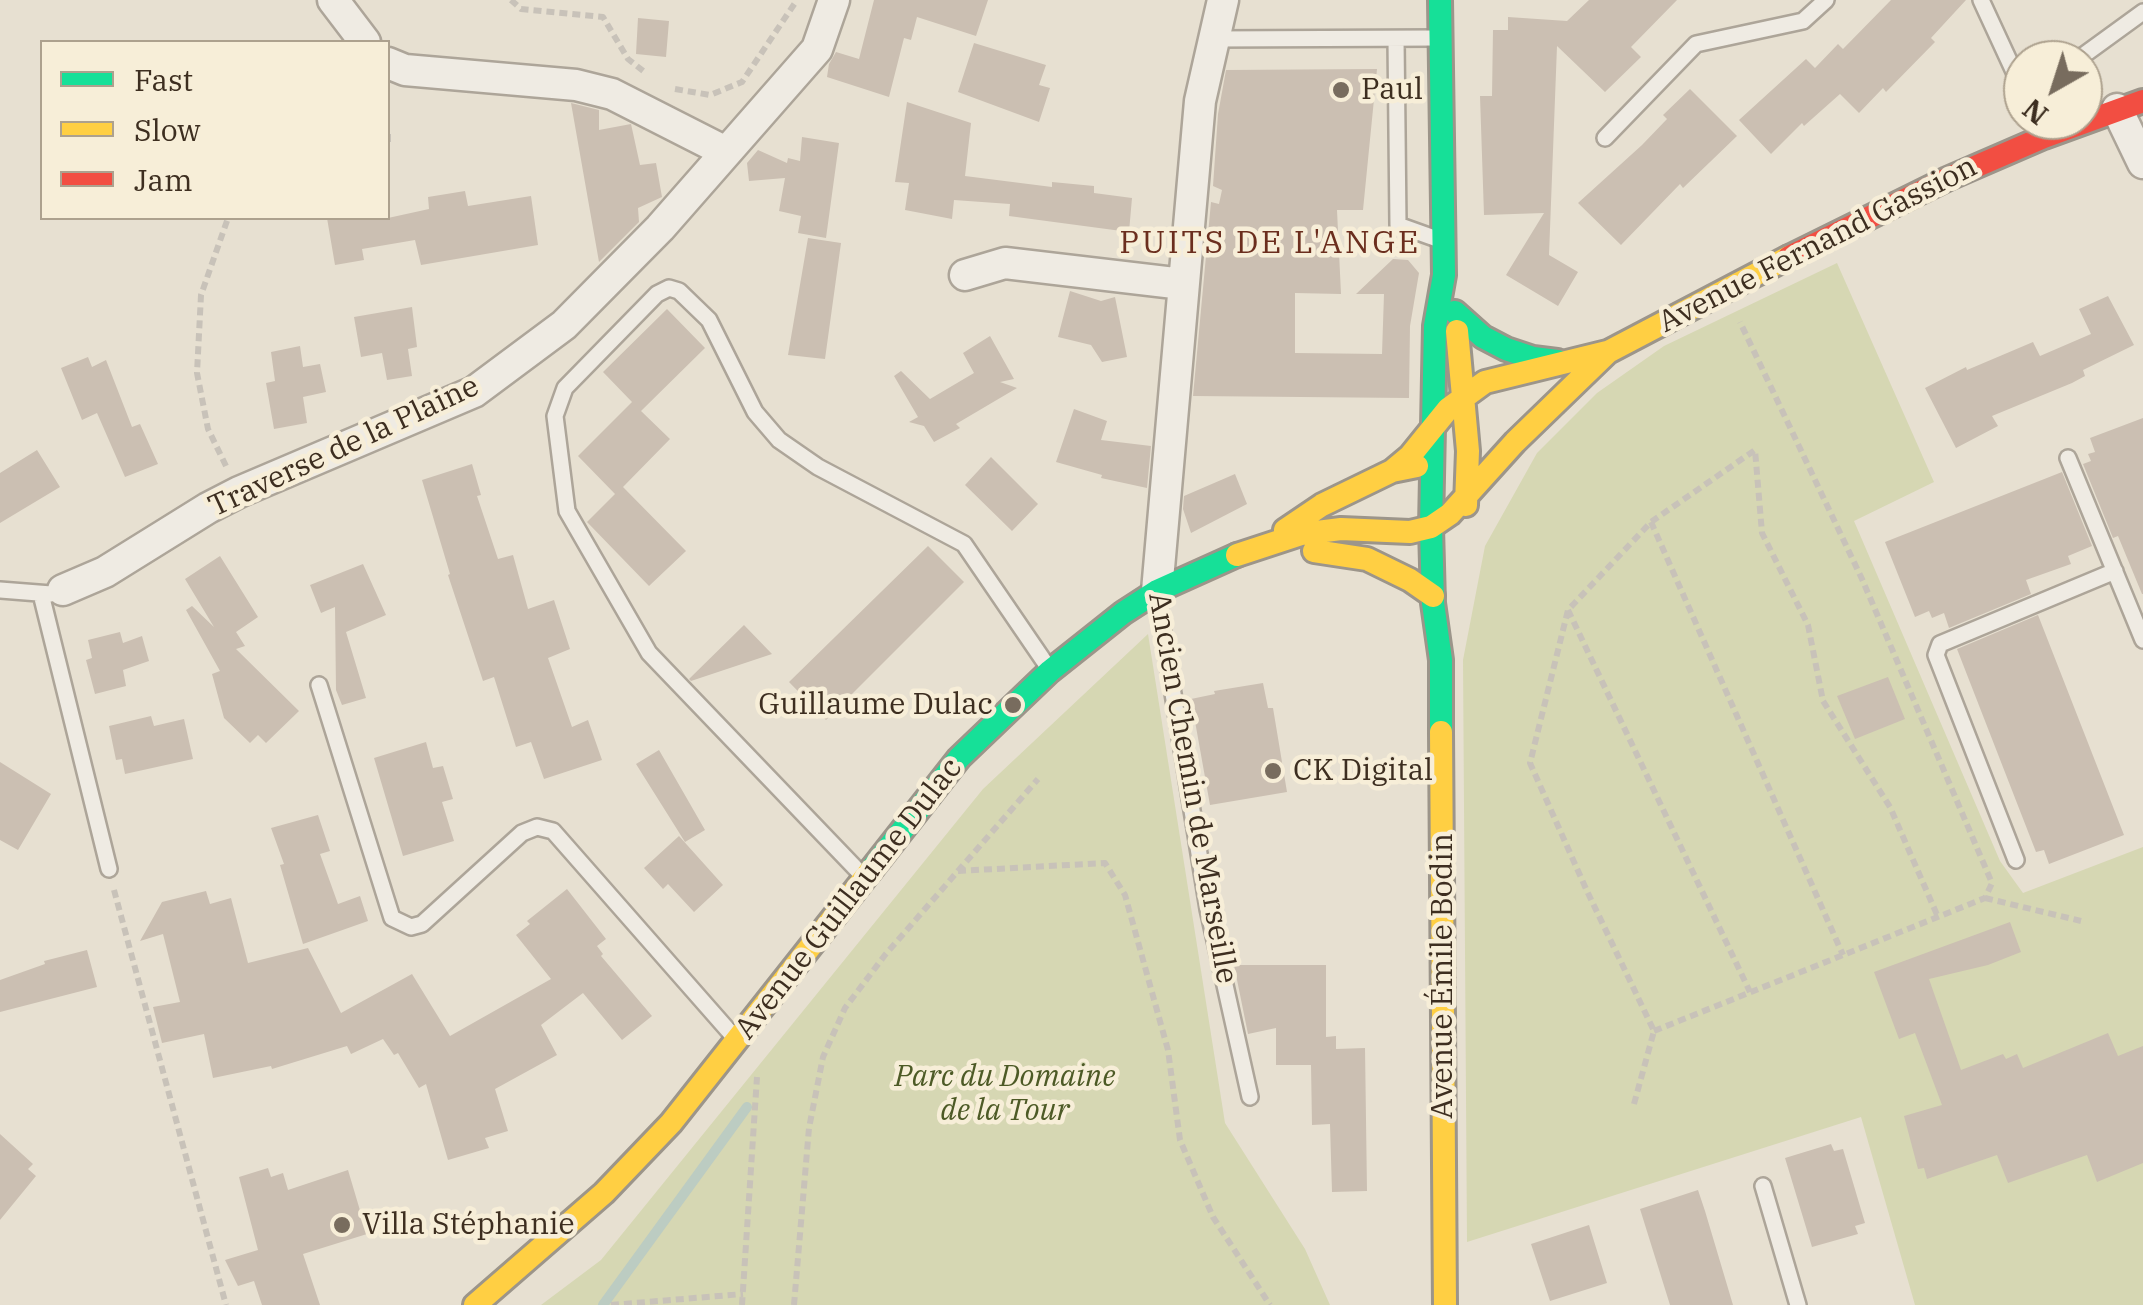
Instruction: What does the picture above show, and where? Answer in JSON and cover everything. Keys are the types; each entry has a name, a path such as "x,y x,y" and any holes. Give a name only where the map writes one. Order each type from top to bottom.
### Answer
{"main road":[{"path":"1440,0 1442,241 1444,275 1456,312 1464,395 1468,496 1463,527"},
{"name":"Avenue Fernand Gassion","path":"2103,112 2130,105"},
{"name":"Avenue Fernand Gassion","path":"1468,496 1514,442 1608,352 2018,140"},
{"name":"Avenue Émile Bodin","path":"1444,275 1435,326 1431,527 1444,592 1441,648 1446,1305"},
{"name":"Avenue Fernand Gassion","path":"1456,312 1483,337 1506,350 1562,362"},
{"name":"Avenue Fernand Gassion","path":"1433,427 1464,395 1495,378 1608,352"},
{"path":"1433,427 1468,451 1492,453 1514,442"},
{"name":"Avenue Guillaume Dulac","path":"1392,471 1433,427"},
{"name":"Avenue Guillaume Dulac","path":"1264,545 1322,505 1392,471 1410,466 1433,468"},
{"path":"1433,468 1468,496"},
{"path":"1431,527 1468,496"},
{"name":"Avenue Guillaume Dulac","path":"476,1305 604,1193 670,1123 959,758 1050,671 1156,591 1264,545 1301,534 1342,529 1410,532 1431,527"},
{"path":"1264,545 1367,559 1444,592"}],"street":[{"path":"333,0 364,40"},
{"name":"Traverse de la Plaine","path":"52,592 105,572 239,492 474,392 564,325 660,228 817,49 834,0"},
{"name":"Ancien Chemin de Marseille","path":"1156,591 1200,101 1223,0"},
{"path":"390,65 405,70 576,85 612,94 726,152"},
{"path":"2130,105 2143,163"},
{"path":"966,275 1005,263 1182,284"}],"lane":[{"path":"1605,138 1696,44 1803,22 1826,0"},
{"path":"1981,0 2003,48"},
{"path":"2103,41 2143,12"},
{"path":"1214,39 1440,38"},
{"path":"1396,39 1398,225 1442,241"},
{"path":"863,876 649,654 567,512 555,416 565,388 657,294 669,288 680,291 709,320 755,412 779,440 818,467 964,544 1050,671"},
{"path":"2068,458 2143,640"},
{"path":"2016,860 1936,655 1940,644 2115,571"},
{"name":"Traverse de la Plaine","path":"0,590 52,592"},
{"name":"Ancien Chemin de Marseille","path":"1156,591 1208,908 1250,1097"},
{"path":"52,592 109,869"},
{"path":"319,684 392,918 411,927 422,924 522,833 538,827 553,831 737,1040"},
{"path":"1763,1186 1798,1305"}],"path":[{"path":"511,0 521,9 604,17 628,59 651,78"},
{"path":"663,87 710,95 742,82 797,0"},
{"path":"227,220 201,295 197,373 208,429 239,492"},
{"path":"1724,290 1862,580 1962,812 1992,883 1985,898"},
{"path":"1634,1104 1654,1031 1530,763 1568,610 1651,522 1754,450 1762,533 1808,625 1824,701 1890,807 1938,917"},
{"path":"1651,522 1843,955"},
{"path":"1568,610 1750,992"},
{"path":"794,1305 809,1128 823,1057 846,1008 885,955 1038,779"},
{"path":"958,871 1105,863 1125,895 1168,1050 1180,1140 1212,1217 1270,1305"},
{"path":"109,869 226,1305"},
{"path":"1654,1031 1985,898 2081,920"},
{"path":"742,1305 758,1062"},
{"path":"611,1305 743,1294"}],"green space":[{"path":"1837,263 1934,482 1854,521 2000,861 2023,893 2143,847 2143,1305 1915,1305 1861,1117 1467,1242 1463,660 1485,546 1537,453 1597,393 1664,346"},
{"name":"Parc du Domaine de la Tour","path":"1148,634 1225,1123 1305,1249 1330,1305 541,1305 601,1260 983,789"}],"building":[{"path":"874,0 988,0 976,36 917,17 911,40 904,38 889,97 827,77 836,52 859,59"},
{"path":"1589,0 1677,0 1631,47 1641,57 1605,92 1557,46 1549,255 1578,272 1558,306 1506,275 1544,213 1484,215 1480,96 1492,96 1493,30 1508,30 1508,17 1567,21"},
{"path":"1891,0 1966,0 1931,38 1935,42 1886,92 1883,88 1859,113 1840,94 1804,126 1802,123 1771,154 1739,120 1806,59 1815,68 1838,44 1843,49"},
{"path":"638,18 669,21 666,57 636,54"},
{"path":"974,43 1046,65 1039,85 1050,88 1039,122 958,92"},
{"path":"1377,69 1363,210 1337,210 1341,294 1295,293 1295,353 1382,354 1384,294 1356,294 1393,259 1408,260 1419,273 1410,326 1409,398 1193,396 1211,202 1219,204 1222,190 1213,186 1218,114 1226,70"},
{"path":"1690,89 1737,136 1683,188 1680,184 1621,245 1578,203 1642,145 1667,119 1663,115"},
{"path":"907,102 971,123 965,176 1052,187 1052,182 1094,186 1094,193 1132,198 1129,232 1009,216 1010,204 954,200 952,219 905,210 909,183 895,182"},
{"path":"571,103 599,110 599,130 631,124 640,165 656,163 662,197 638,208 639,222 599,262"},
{"path":"802,137 839,143 826,238 798,233 801,216 779,211 785,178 749,181 747,163 758,150 787,163 788,158 800,161"},
{"path":"465,191 468,206 531,196 538,245 421,265 415,240 362,249 364,260 335,265 327,220 390,220 429,209 428,197"},
{"path":"808,238 841,243 825,359 788,355"},
{"path":"1070,291 1101,301 1115,297 1127,357 1102,362 1091,345 1058,337"},
{"path":"2108,296 2134,345 2083,370 2085,376 2072,383 1992,416 1998,426 1956,448 1925,388 1966,367 1967,370 2033,342 2040,356 2091,334 2079,309"},
{"path":"412,307 417,347 408,349 412,376 387,380 382,353 361,357 354,317"},
{"path":"667,309 705,348 641,411 670,439 623,487 686,551 649,586 587,522 615,494 578,456 632,402 603,372"},
{"path":"990,336 1014,379 1000,382 1017,388 956,424 960,428 934,442 924,426 909,422 918,417 894,376 901,371 930,399 974,373 963,353"},
{"path":"300,346 303,367 320,364 326,392 303,397 307,423 274,429 266,383 275,381 271,352"},
{"path":"88,357 92,367 106,360 132,427 140,424 158,464 125,477 97,413 82,420 61,368"},
{"path":"1074,409 1107,421 1101,440 1151,446 1147,488 1101,478 1102,475 1056,462"},
{"path":"2143,418 2142,594 2118,536 2113,538 2083,464 2091,461 2088,454 2095,452 2090,438"},
{"path":"37,450 60,487 0,523 0,473"},
{"path":"991,457 1038,504 1012,531 965,485"},
{"path":"472,464 481,495 477,496 498,559 513,555 528,609 554,600 570,649 548,658 572,727 588,720 602,760 544,779 531,742 516,747 494,677 483,681 422,480"},
{"path":"2062,472 2092,546 2068,556 2071,564 2026,580 2031,594 1949,628 1944,613 1932,618 1929,611 1915,617 1885,542"},
{"path":"1235,474 1247,504 1191,533 1183,509 1184,496"},
{"path":"928,546 964,582 826,720 789,682"},
{"path":"220,556 258,617 236,632 245,646 236,649 299,711 266,743 258,735 250,743 224,718 212,674 220,671 186,610 192,606 214,627 185,579"},
{"path":"363,564 386,615 346,632 366,698 342,705 336,690 335,607 321,613 310,585"},
{"path":"2038,615 2124,835 2049,864 2044,850 2036,852 1957,649"},
{"path":"744,625 772,654 691,681 689,679"},
{"path":"120,632 123,643 142,636 149,661 123,670 126,686 95,694 86,660 92,658 88,640"},
{"path":"1888,677 1905,719 1855,739 1837,696"},
{"path":"1263,683 1268,708 1273,708 1287,792 1210,805 1191,699"},
{"path":"151,716 154,726 184,719 193,759 125,774 122,759 116,760 109,726"},
{"path":"426,742 433,768 443,766 453,799 442,802 454,841 403,856 374,758"},
{"path":"659,750 705,830 685,842 636,764"},
{"path":"0,762 51,794 18,850 0,840"},
{"path":"318,815 330,851 320,854 338,904 360,896 368,921 303,944 271,828"},
{"path":"679,836 723,885 694,912 668,884 663,889 644,868"},
{"path":"567,889 606,939 597,946 601,956 652,1016 622,1040 583,993 541,1025 557,1055 495,1089 508,1131 485,1138 489,1148 448,1160 426,1084 419,1088 398,1053 394,1055 383,1039 351,1054 347,1046 272,1069 271,1066 213,1078 204,1034 162,1043 153,1007 180,1002 163,934 140,941 162,902 206,891 210,904 231,898 248,963 308,948 341,1013 412,974 450,1036 551,979 516,935 530,924 527,921"},
{"path":"2010,922 2021,952 1988,965 1929,979 1961,1070 2003,1054 2006,1059 2017,1054 2023,1068 2108,1033 2118,1056 2143,1046 2143,1163 2097,1182 2087,1155 2008,1183 1997,1155 1927,1179 1924,1168 1918,1169 1904,1116 1942,1105 1915,1033 1899,1039 1874,972"},
{"path":"87,950 97,987 0,1012 0,980 45,964 44,961"},
{"path":"1234,965 1326,965 1326,1037 1336,1036 1336,1049 1365,1048 1367,1191 1332,1192 1330,1124 1312,1125 1311,1065 1276,1065 1276,1028 1248,1034"},
{"path":"0,1134 33,1164 28,1169 36,1176 0,1220"},
{"path":"1831,1144 1834,1151 1843,1149 1865,1223 1855,1226 1858,1234 1812,1247 1785,1158"},
{"path":"268,1168 271,1177 283,1173 288,1190 348,1170 367,1234 303,1254 320,1305 262,1305 254,1281 238,1286 225,1260 258,1250 239,1177"},
{"path":"1698,1190 1733,1305 1670,1305 1640,1209"},
{"path":"1589,1225 1607,1283 1550,1301 1531,1244"}],"waterway":[{"path":"603,1305 747,1107"}],"traffic: fast":[{"path":"1440,0 1444,275 1435,326 1431,527 1433,603 1441,660 1441,732"},
{"path":"1455,312 1483,337 1506,349 1557,361"},
{"path":"871,870 959,758 1050,671 1157,591 1237,555"}],"traffic: slow":[{"path":"1237,555 1301,534 1341,529 1410,532 1431,527 1450,514 1515,442 1608,352 1789,257"},
{"path":"1457,331 1468,451 1466,505"},
{"path":"1392,471 1410,456 1448,409 1485,382 1607,352"},
{"path":"1285,530 1322,505 1392,471 1417,466"},
{"path":"1314,551 1367,559 1433,596"},
{"path":"1441,732 1445,1305"},
{"path":"475,1305 604,1193 671,1123 871,870"}],"traffic: jam":[{"path":"1789,257 1947,179 2044,137 2143,101"}],"place":[{"name":"Paul","path":"1341,90"},
{"name":"Guillaume Dulac","path":"1013,705"},
{"name":"CK Digital","path":"1273,771"},
{"name":"Villa Stéphanie","path":"342,1225"}],"district":[{"name":"PUITS DE L'ANGE","path":"1270,244"}]}
